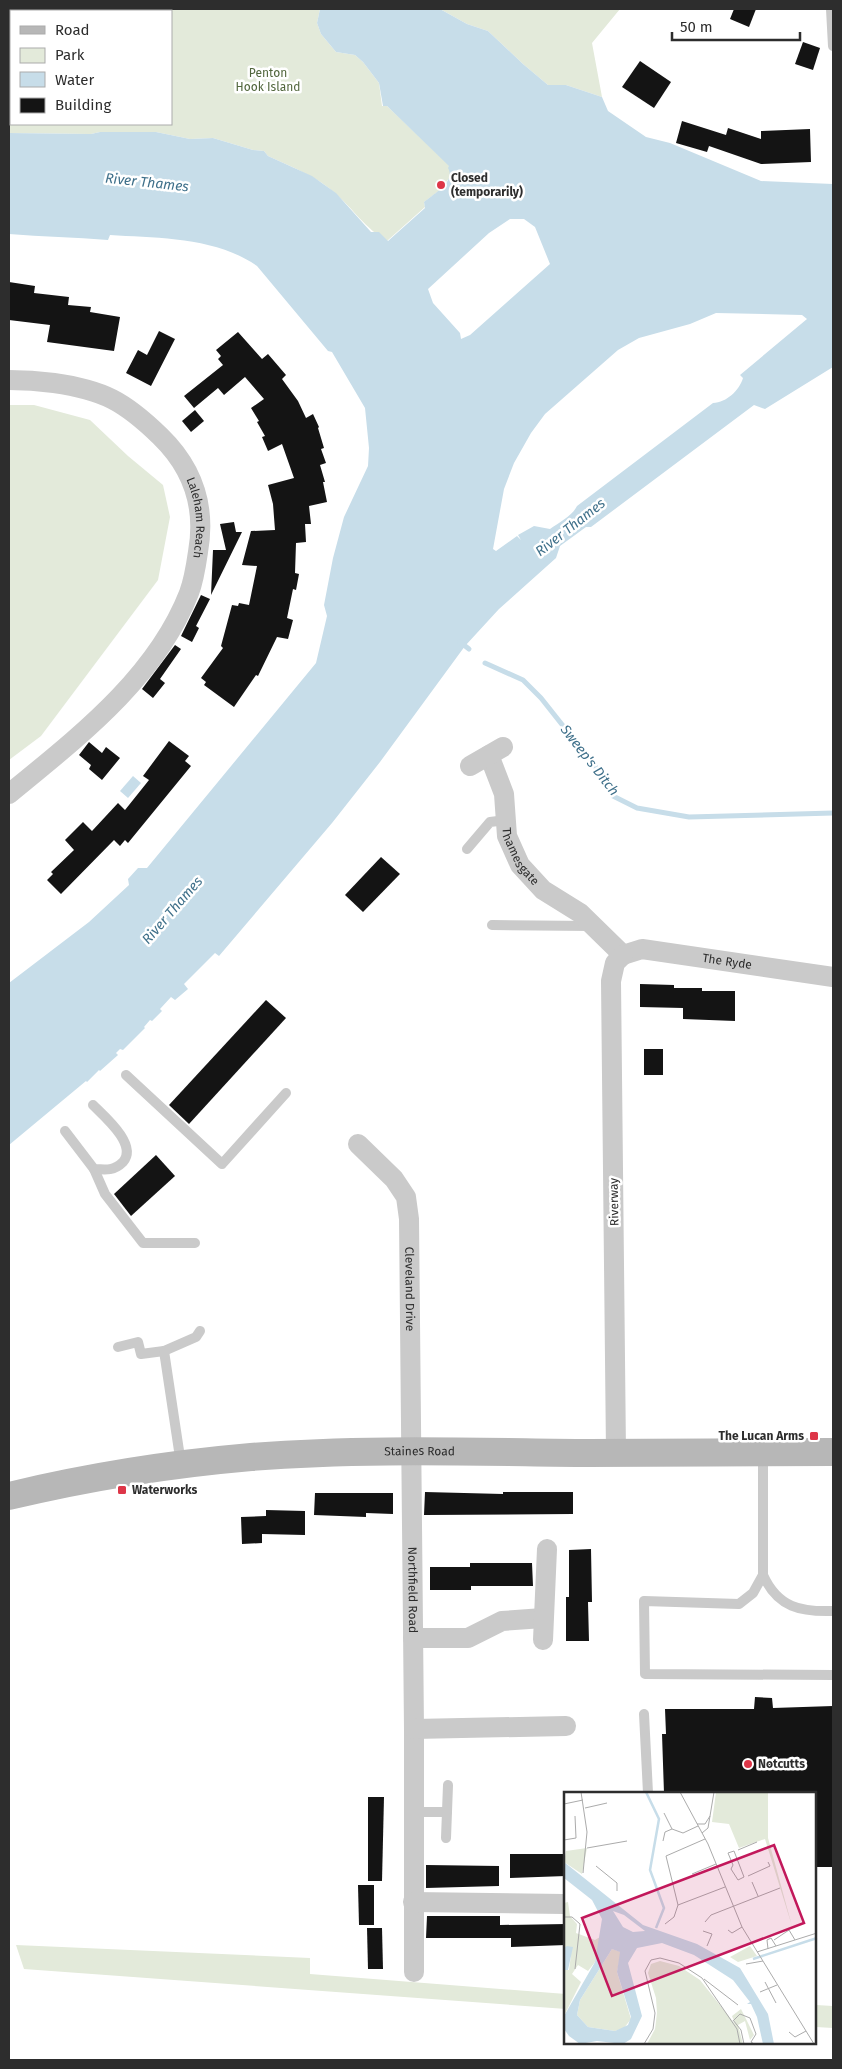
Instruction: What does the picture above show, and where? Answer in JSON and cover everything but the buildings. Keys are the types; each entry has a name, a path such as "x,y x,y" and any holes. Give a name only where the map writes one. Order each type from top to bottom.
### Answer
{"main road":[{"name":"Staines Road","path":"9,1496 52,1485 181,1465 251,1457 412,1451 616,1453 833,1452"}],"street":[{"name":"Laleham Reach","path":"9,380 86,388 105,394 141,418 165,440 184,464 197,494 201,524 200,541 190,592 164,641 144,669 115,700 68,745 9,794"},
{"name":"Thamesgate","path":"470,766 496,751 504,794 506,836 520,865 543,890 580,913 596,926 623,955"},
{"name":"The Ryde","path":"623,955 642,949 833,977"},
{"name":"Riverway","path":"616,1453 611,981 615,964 623,955"},
{"name":"Cleveland Drive","path":"358,1144 394,1180 406,1197 409,1219 412,1451"},
{"name":"Northfield Road","path":"412,1451 414,1972"},
{"path":"543,1640 547,1550"},
{"path":"413,1638 468,1638 502,1621 543,1618"},
{"path":"414,1728 566,1726"},
{"path":"414,1902 564,1904"}],"lane":[{"path":"832,9 833,46"},
{"path":"467,849 490,822 506,820"},
{"path":"492,925 596,926"},
{"path":"126,1074 222,1164 286,1093"},
{"path":"94,1105 121,1135 128,1150 126,1158 117,1168 94,1169"},
{"path":"65,1131 94,1169 105,1194 143,1242 195,1244"},
{"path":"118,1347 138,1342 141,1354 164,1351 196,1337 200,1331"},
{"path":"164,1351 181,1465"},
{"path":"763,1452 763,1575 753,1593 739,1604 644,1601 646,1674 833,1675"},
{"path":"763,1575 773,1591 798,1610 809,1612 833,1611"},
{"path":"644,1714 648,1792"},
{"path":"446,1838 448,1785"},
{"path":"414,1812 447,1812"}],"green space":[{"name":"Penton Hook Island","path":"9,9 320,9 317,23 321,34 336,52 355,55 363,62 379,83 382,106 387,106 450,166 450,177 440,190 424,202 425,207 387,241 379,236 343,200 321,182 268,156 264,151 253,150 213,138 190,139 156,132 100,132 91,134 9,133"},
{"path":"440,9 620,9 592,43 602,97 566,85 548,85 488,31 467,24"},
{"path":"9,405 34,405 90,420 128,456 163,485 170,517 158,580 41,736 9,760"},
{"path":"16,1945 310,1958 310,1974 564,1994 564,2009 24,1969"},
{"path":"817,2005 833,2006 833,2028 817,2027"}],"water":[{"name":"River Thames","path":"320,9 440,9 467,24 488,31 548,85 566,85 602,97 608,111 646,137 670,143 761,181 833,184 833,367 765,409 754,405 591,527 586,527 560,546 556,558 499,609 465,646 380,762 332,823 219,956 215,953 184,984 188,989 175,1000 171,997 160,1009 162,1011 152,1021 150,1020 145,1028 123,1050 120,1049 116,1053 118,1055 9,1145 9,983 89,922 129,885 128,879 138,868 147,868 316,663 327,616 324,605 333,558 344,517 368,466 369,448 365,408 332,352 328,351 257,266 241,256 205,244 167,238 110,235 108,240 9,234 9,133 91,134 100,132 156,132 190,139 213,138 253,150 264,151 268,156 312,176 336,193 371,232 379,232 388,241 425,208 424,202 446,183 450,173 449,166 387,106 383,106 379,83 363,62 355,55 336,52 321,34 317,23","holes":["510,219 524,219 535,227 550,264 470,335 461,339 460,333 433,303 428,289 489,233","716,313 802,315 807,319 740,375 743,378 732,395 713,403 577,506 565,519 550,529 534,526 518,535 521,540 517,536 496,551 493,549 504,489 514,463 531,433 545,414 618,350 639,338 690,324"]},
{"path":"133,776 141,783 128,798 120,791"}],"waterway":[{"name":"Sweep's Ditch","path":"460,642 469,649"},
{"name":"Sweep's Ditch","path":"485,663 523,680 541,698 602,775 613,796 637,808 689,817 833,813"}],"place":[{"name":"Closed (temporarily)","path":"441,185"},
{"name":"The Lucan Arms","path":"814,1436"},
{"name":"Waterworks","path":"122,1490"},
{"name":"Notcutts","path":"748,1764"}]}
